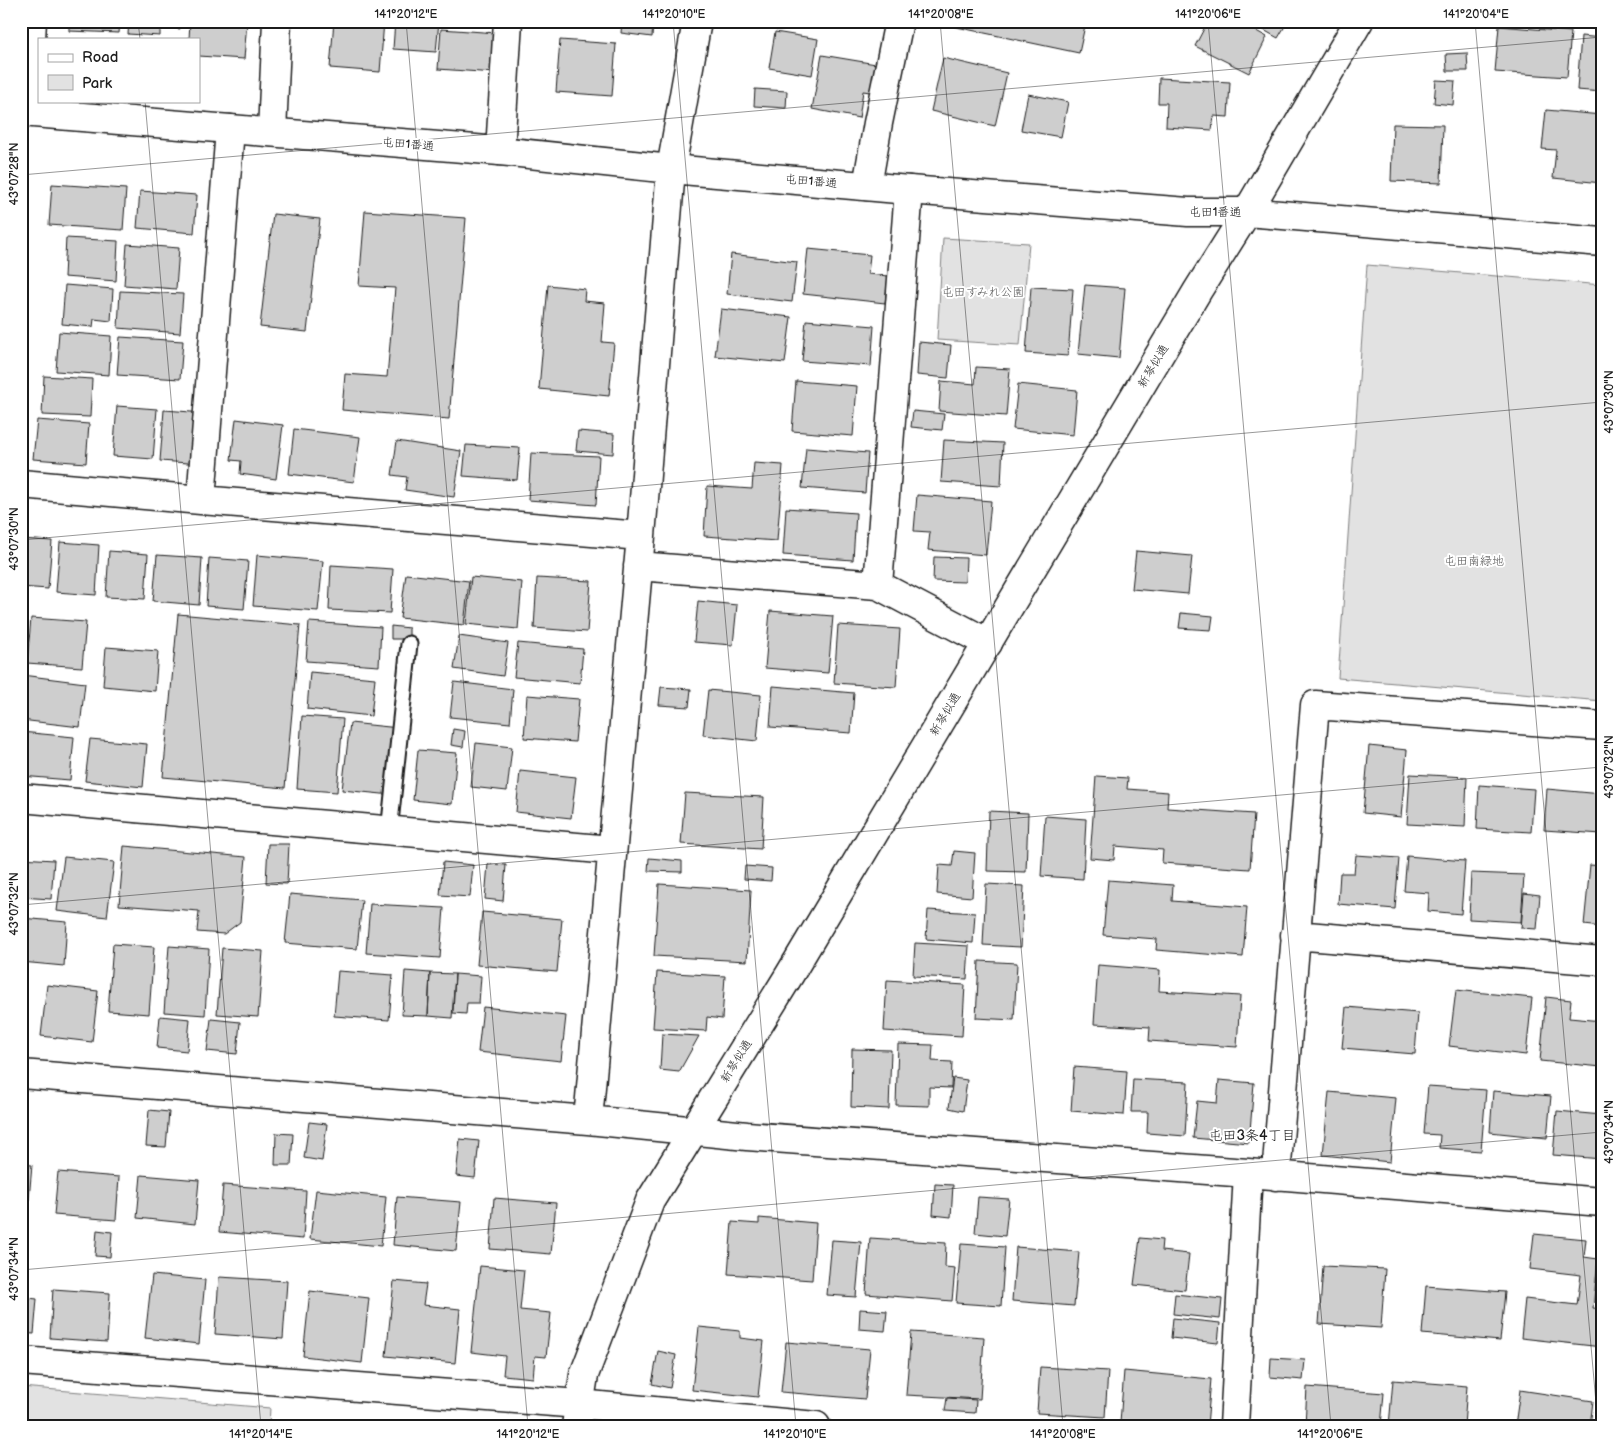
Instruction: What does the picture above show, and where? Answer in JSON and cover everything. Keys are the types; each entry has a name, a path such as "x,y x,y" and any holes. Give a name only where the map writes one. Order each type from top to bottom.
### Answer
{"street":[{"path":"24,112 32,21"},
{"path":"272,132 277,21"},
{"path":"500,151 508,21"},
{"path":"588,1120 641,536 671,169 697,21"},
{"path":"867,186 899,21"},
{"name":"新琴似通","path":"578,1415 584,1375 650,1201 988,643 1188,306 1248,212 1359,21"},
{"name":"屯田1番通","path":"24,112 500,151 671,169 909,190 1188,212 1248,212 1602,242"},
{"path":"202,500 230,129"},
{"path":"878,584 909,190"},
{"path":"21,484 641,536"},
{"path":"638,566 878,584 988,643"},
{"path":"1276,1176 1315,705 1602,726"},
{"path":"21,798 389,832 611,850"},
{"path":"1295,935 1602,961"},
{"path":"21,1074 588,1120 693,1132 1248,1173 1602,1202"},
{"path":"1234,1426 1248,1173"},
{"path":"21,1361 578,1415 808,1425"}],"lane":[{"path":"389,832 409,644"}],"green space":[{"name":"屯田すみれ公園","path":"943,238 1029,243 1020,345 937,340"},
{"name":"屯田南緑地","path":"1367,265 1602,285 1602,701 1338,678"},
{"path":"21,1387 270,1408 269,1426 21,1426"}],"building":[{"path":"69,21 120,21 119,33 69,31"},
{"path":"129,21 180,21 180,29 160,27 160,36 128,34"},
{"path":"190,21 247,21 244,59 200,56 200,38 189,38"},
{"path":"334,21 384,21 380,72 330,68"},
{"path":"395,21 439,21 436,52 393,49"},
{"path":"622,21 653,23 652,37 621,33"},
{"path":"948,21 1086,21 1079,53 947,25"},
{"path":"1208,21 1254,21 1251,28 1267,37 1249,73 1195,46"},
{"path":"1264,21 1288,21 1278,38 1260,28"},
{"path":"1499,26 1571,32 1567,77 1495,72"},
{"path":"441,29 497,33 495,73 438,69"},
{"path":"775,32 818,39 812,75 769,68"},
{"path":"1581,36 1602,38 1602,92 1577,90"},
{"path":"560,40 616,44 612,96 556,92"},
{"path":"1467,53 1468,71 1447,71 1446,54"},
{"path":"822,55 876,64 870,92 863,91 859,118 812,109"},
{"path":"943,58 1007,73 995,126 931,111"},
{"path":"1159,78 1230,82 1228,117 1214,116 1212,130 1166,127 1167,103 1158,103"},
{"path":"1436,80 1455,81 1453,105 1434,103"},
{"path":"755,89 787,91 786,108 754,106"},
{"path":"1028,94 1068,102 1061,137 1021,130"},
{"path":"1546,110 1602,115 1602,183 1553,178 1556,150 1542,149"},
{"path":"1393,124 1443,125 1441,183 1391,181"},
{"path":"52,184 126,189 123,230 49,225"},
{"path":"140,191 197,195 194,233 137,228"},
{"path":"365,211 466,218 449,419 342,410 345,374 387,377 395,288 359,286"},
{"path":"273,214 320,219 307,332 260,327"},
{"path":"66,238 118,241 116,281 64,277"},
{"path":"127,244 179,248 176,289 124,285"},
{"path":"808,249 870,255 868,274 888,276 885,303 803,294"},
{"path":"731,254 797,262 792,302 727,294"},
{"path":"65,285 113,289 111,321 94,319 93,327 62,324"},
{"path":"548,285 585,289 584,301 605,303 602,342 614,343 609,396 539,389"},
{"path":"1085,285 1125,288 1119,358 1078,354"},
{"path":"1031,287 1073,289 1068,356 1026,353"},
{"path":"120,291 183,294 180,333 118,328"},
{"path":"721,309 791,317 785,363 715,356"},
{"path":"806,320 874,326 871,366 802,361"},
{"path":"59,332 111,336 109,375 56,371"},
{"path":"120,337 183,341 180,379 117,375"},
{"path":"919,342 951,345 948,378 917,375"},
{"path":"976,367 1010,369 1006,416 939,411 941,381 975,384"},
{"path":"44,376 92,379 90,417 42,415"},
{"path":"796,381 857,386 853,436 792,431"},
{"path":"1018,384 1077,390 1073,435 1013,429"},
{"path":"117,406 157,409 153,459 113,456"},
{"path":"164,410 205,413 202,464 160,461"},
{"path":"913,411 944,414 942,430 911,427"},
{"path":"236,419 283,425 276,479 240,474 241,461 231,460"},
{"path":"37,420 89,424 86,463 33,459"},
{"path":"294,429 360,437 354,482 289,474"},
{"path":"578,431 614,434 613,454 576,451"},
{"path":"944,440 1003,443 1001,486 941,482"},
{"path":"397,441 461,451 454,497 405,490 407,477 392,475"},
{"path":"466,445 520,448 517,480 463,476"},
{"path":"806,448 868,453 865,493 802,488"},
{"path":"531,453 599,456 596,505 528,500"},
{"path":"754,463 783,465 777,541 704,536 707,486 752,489"},
{"path":"917,495 991,501 986,555 928,550 930,532 914,531"},
{"path":"786,508 856,513 853,560 783,555"},
{"path":"21,539 52,541 48,589 21,587"},
{"path":"60,542 99,545 96,595 56,592"},
{"path":"109,551 148,554 145,599 106,597"},
{"path":"1136,551 1192,556 1188,594 1132,589"},
{"path":"157,555 202,558 199,605 153,601"},
{"path":"257,555 323,561 318,611 253,606"},
{"path":"934,557 966,558 965,582 933,581"},
{"path":"209,558 248,561 244,609 206,606"},
{"path":"331,565 393,569 390,613 329,610"},
{"path":"406,574 469,581 464,625 400,618"},
{"path":"471,577 522,582 518,629 466,624"},
{"path":"537,578 591,581 587,632 534,628"},
{"path":"698,601 737,605 733,645 694,642"},
{"path":"770,611 833,616 828,673 765,668"},
{"path":"1181,613 1213,616 1211,630 1179,628"},
{"path":"178,614 300,625 285,788 163,777"},
{"path":"31,618 86,622 82,667 27,663"},
{"path":"309,622 381,627 379,666 306,661"},
{"path":"838,625 900,629 896,687 834,683"},
{"path":"391,626 409,628 409,639 391,639"},
{"path":"459,636 508,643 503,676 454,669"},
{"path":"518,643 583,649 580,683 514,677"},
{"path":"106,647 158,651 155,691 103,686"},
{"path":"310,672 375,678 371,716 307,709"},
{"path":"22,675 85,683 80,727 21,720"},
{"path":"454,682 513,689 510,723 450,717"},
{"path":"773,686 854,693 851,733 770,727"},
{"path":"661,687 691,689 689,707 659,705"},
{"path":"708,690 761,695 757,741 703,735"},
{"path":"527,695 579,699 575,742 524,738"},
{"path":"302,716 343,719 337,792 297,789"},
{"path":"350,723 399,728 392,795 342,790"},
{"path":"453,729 465,731 463,747 451,745"},
{"path":"21,732 74,737 70,780 21,776"},
{"path":"90,739 147,744 143,787 85,781"},
{"path":"476,743 512,747 507,791 471,787"},
{"path":"1369,746 1407,750 1401,817 1363,813"},
{"path":"418,750 457,753 452,804 413,800"},
{"path":"520,771 576,777 571,818 516,812"},
{"path":"1410,774 1467,777 1465,827 1407,824"},
{"path":"1096,776 1128,778 1127,789 1168,792 1167,808 1254,814 1250,869 1162,863 1163,850 1115,846 1114,860 1090,858"},
{"path":"1479,785 1534,789 1531,832 1477,829"},
{"path":"1547,789 1602,794 1602,834 1544,830"},
{"path":"685,793 764,797 761,849 681,844"},
{"path":"989,811 1028,813 1026,872 987,871"},
{"path":"1045,816 1086,819 1083,879 1041,876"},
{"path":"268,844 289,844 287,884 266,883"},
{"path":"124,846 246,857 240,922 224,934 197,932 199,911 119,905"},
{"path":"954,851 975,853 972,897 937,894 939,865 952,866"},
{"path":"1356,855 1399,858 1395,909 1338,904 1340,873 1354,873"},
{"path":"1407,856 1465,861 1461,914 1428,911 1429,893 1404,891"},
{"path":"64,857 114,862 107,917 57,911"},
{"path":"21,858 54,860 51,899 21,897"},
{"path":"649,858 682,861 682,872 648,871"},
{"path":"443,862 473,865 470,897 440,895"},
{"path":"488,864 506,865 503,901 485,899"},
{"path":"1590,865 1602,866 1602,927 1584,925"},
{"path":"745,866 772,868 771,881 744,879"},
{"path":"1471,873 1524,875 1521,922 1469,919"},
{"path":"1108,880 1173,885 1172,901 1247,907 1243,957 1156,950 1157,939 1103,935"},
{"path":"659,884 751,890 747,961 654,956"},
{"path":"986,884 1024,886 1021,947 983,945"},
{"path":"1524,893 1540,895 1537,929 1521,928"},
{"path":"290,894 362,900 357,949 285,943"},
{"path":"370,904 444,908 440,958 366,953"},
{"path":"928,910 975,913 973,943 926,939"},
{"path":"482,912 562,919 557,972 477,965"},
{"path":"21,918 67,922 64,966 21,962"},
{"path":"915,943 969,946 967,979 913,976"},
{"path":"113,944 154,947 149,1014 108,1011"},
{"path":"169,946 209,949 205,1015 164,1012"},
{"path":"222,948 263,951 258,1017 217,1014"},
{"path":"979,961 1017,963 1014,1020 976,1018"},
{"path":"1098,965 1160,970 1159,991 1240,996 1237,1047 1149,1041 1150,1027 1094,1024"},
{"path":"338,971 393,975 389,1020 334,1016"},
{"path":"405,971 430,973 428,1016 402,1015"},
{"path":"657,972 725,976 722,1019 707,1017 706,1031 653,1028"},
{"path":"430,973 455,974 452,1018 428,1016"},
{"path":"455,974 481,976 479,1003 467,1003 466,1014 453,1013"},
{"path":"887,980 965,985 962,1036 884,1031"},
{"path":"47,985 98,991 92,1042 41,1036"},
{"path":"1456,990 1532,998 1526,1055 1449,1046"},
{"path":"1546,997 1571,1000 1569,1018 1602,1021 1602,1067 1540,1061"},
{"path":"483,1007 566,1016 561,1061 478,1052"},
{"path":"1346,1007 1418,1013 1415,1054 1342,1048"},
{"path":"160,1016 190,1019 187,1051 157,1048"},
{"path":"211,1019 240,1022 237,1054 207,1051"},
{"path":"662,1034 699,1036 679,1072 660,1070"},
{"path":"898,1044 933,1045 932,1061 952,1062 951,1088 929,1087 929,1106 896,1105"},
{"path":"852,1049 891,1050 889,1109 851,1107"},
{"path":"1074,1067 1127,1071 1124,1115 1071,1111"},
{"path":"953,1078 967,1080 963,1111 949,1108"},
{"path":"1133,1079 1188,1082 1185,1136 1147,1133 1148,1112 1131,1112"},
{"path":"1219,1080 1254,1083 1249,1143 1193,1138 1197,1101 1217,1103"},
{"path":"1428,1086 1486,1090 1481,1151 1439,1148 1440,1135 1424,1134"},
{"path":"1493,1091 1551,1096 1547,1138 1490,1132"},
{"path":"1329,1092 1396,1098 1390,1162 1323,1155"},
{"path":"149,1110 169,1112 166,1147 146,1146"},
{"path":"1557,1111 1602,1115 1602,1159 1553,1155"},
{"path":"309,1122 327,1124 322,1161 304,1158"},
{"path":"276,1133 293,1134 291,1165 275,1165"},
{"path":"460,1139 479,1141 475,1178 456,1176"},
{"path":"21,1164 32,1165 28,1211 21,1211"},
{"path":"58,1172 119,1177 116,1220 54,1215"},
{"path":"141,1175 199,1180 195,1224 137,1218"},
{"path":"935,1184 953,1185 951,1217 933,1215"},
{"path":"223,1185 306,1191 303,1239 219,1232"},
{"path":"316,1190 386,1197 381,1246 310,1239"},
{"path":"397,1197 461,1202 456,1251 393,1245"},
{"path":"978,1197 1009,1199 1005,1236 975,1233"},
{"path":"494,1198 556,1203 551,1254 490,1249"},
{"path":"759,1218 816,1223 812,1280 728,1274 732,1222 759,1224"},
{"path":"97,1230 112,1232 110,1257 95,1256"},
{"path":"1534,1234 1586,1239 1584,1257 1598,1259 1593,1308 1602,1309 1602,1347 1521,1338 1525,1299 1577,1305 1581,1275 1530,1269"},
{"path":"870,1238 946,1243 945,1267 955,1268 952,1301 866,1294"},
{"path":"1140,1238 1162,1240 1161,1251 1189,1254 1185,1290 1134,1285"},
{"path":"832,1240 861,1242 856,1297 827,1295"},
{"path":"961,1244 1005,1247 1001,1306 956,1303"},
{"path":"1016,1247 1079,1252 1074,1306 1012,1301"},
{"path":"480,1266 524,1270 520,1310 551,1313 546,1357 535,1356 533,1378 503,1375 505,1356 471,1352"},
{"path":"1323,1266 1385,1269 1381,1328 1319,1324"},
{"path":"152,1275 205,1280 199,1344 145,1338"},
{"path":"219,1277 287,1281 283,1339 215,1334"},
{"path":"394,1281 426,1284 423,1305 460,1309 455,1363 386,1356"},
{"path":"1426,1286 1505,1292 1500,1341 1422,1334"},
{"path":"53,1289 110,1293 107,1342 50,1338"},
{"path":"310,1291 369,1298 362,1363 303,1356"},
{"path":"1175,1294 1222,1299 1220,1319 1173,1314"},
{"path":"21,1297 37,1299 34,1334 21,1333"},
{"path":"860,1309 887,1311 885,1331 859,1329"},
{"path":"1173,1318 1220,1323 1218,1343 1171,1338"},
{"path":"699,1327 740,1331 740,1338 764,1341 758,1397 692,1390"},
{"path":"911,1332 984,1337 980,1399 906,1395"},
{"path":"786,1342 870,1349 865,1399 781,1392"},
{"path":"658,1351 676,1355 670,1388 652,1384"},
{"path":"1271,1358 1305,1360 1303,1380 1270,1377"},
{"path":"1040,1367 1108,1371 1105,1417 1037,1413"},
{"path":"1124,1371 1211,1379 1207,1426 1120,1423"},
{"path":"1393,1380 1467,1386 1464,1426 1389,1426"},
{"path":"1307,1387 1384,1393 1381,1426 1305,1426"},
{"path":"1520,1390 1593,1401 1590,1426 1515,1426"},
{"path":"947,1398 976,1400 975,1413 945,1411"}],"district":[{"name":"屯田3条4丁目","path":"1252,1135"}]}
